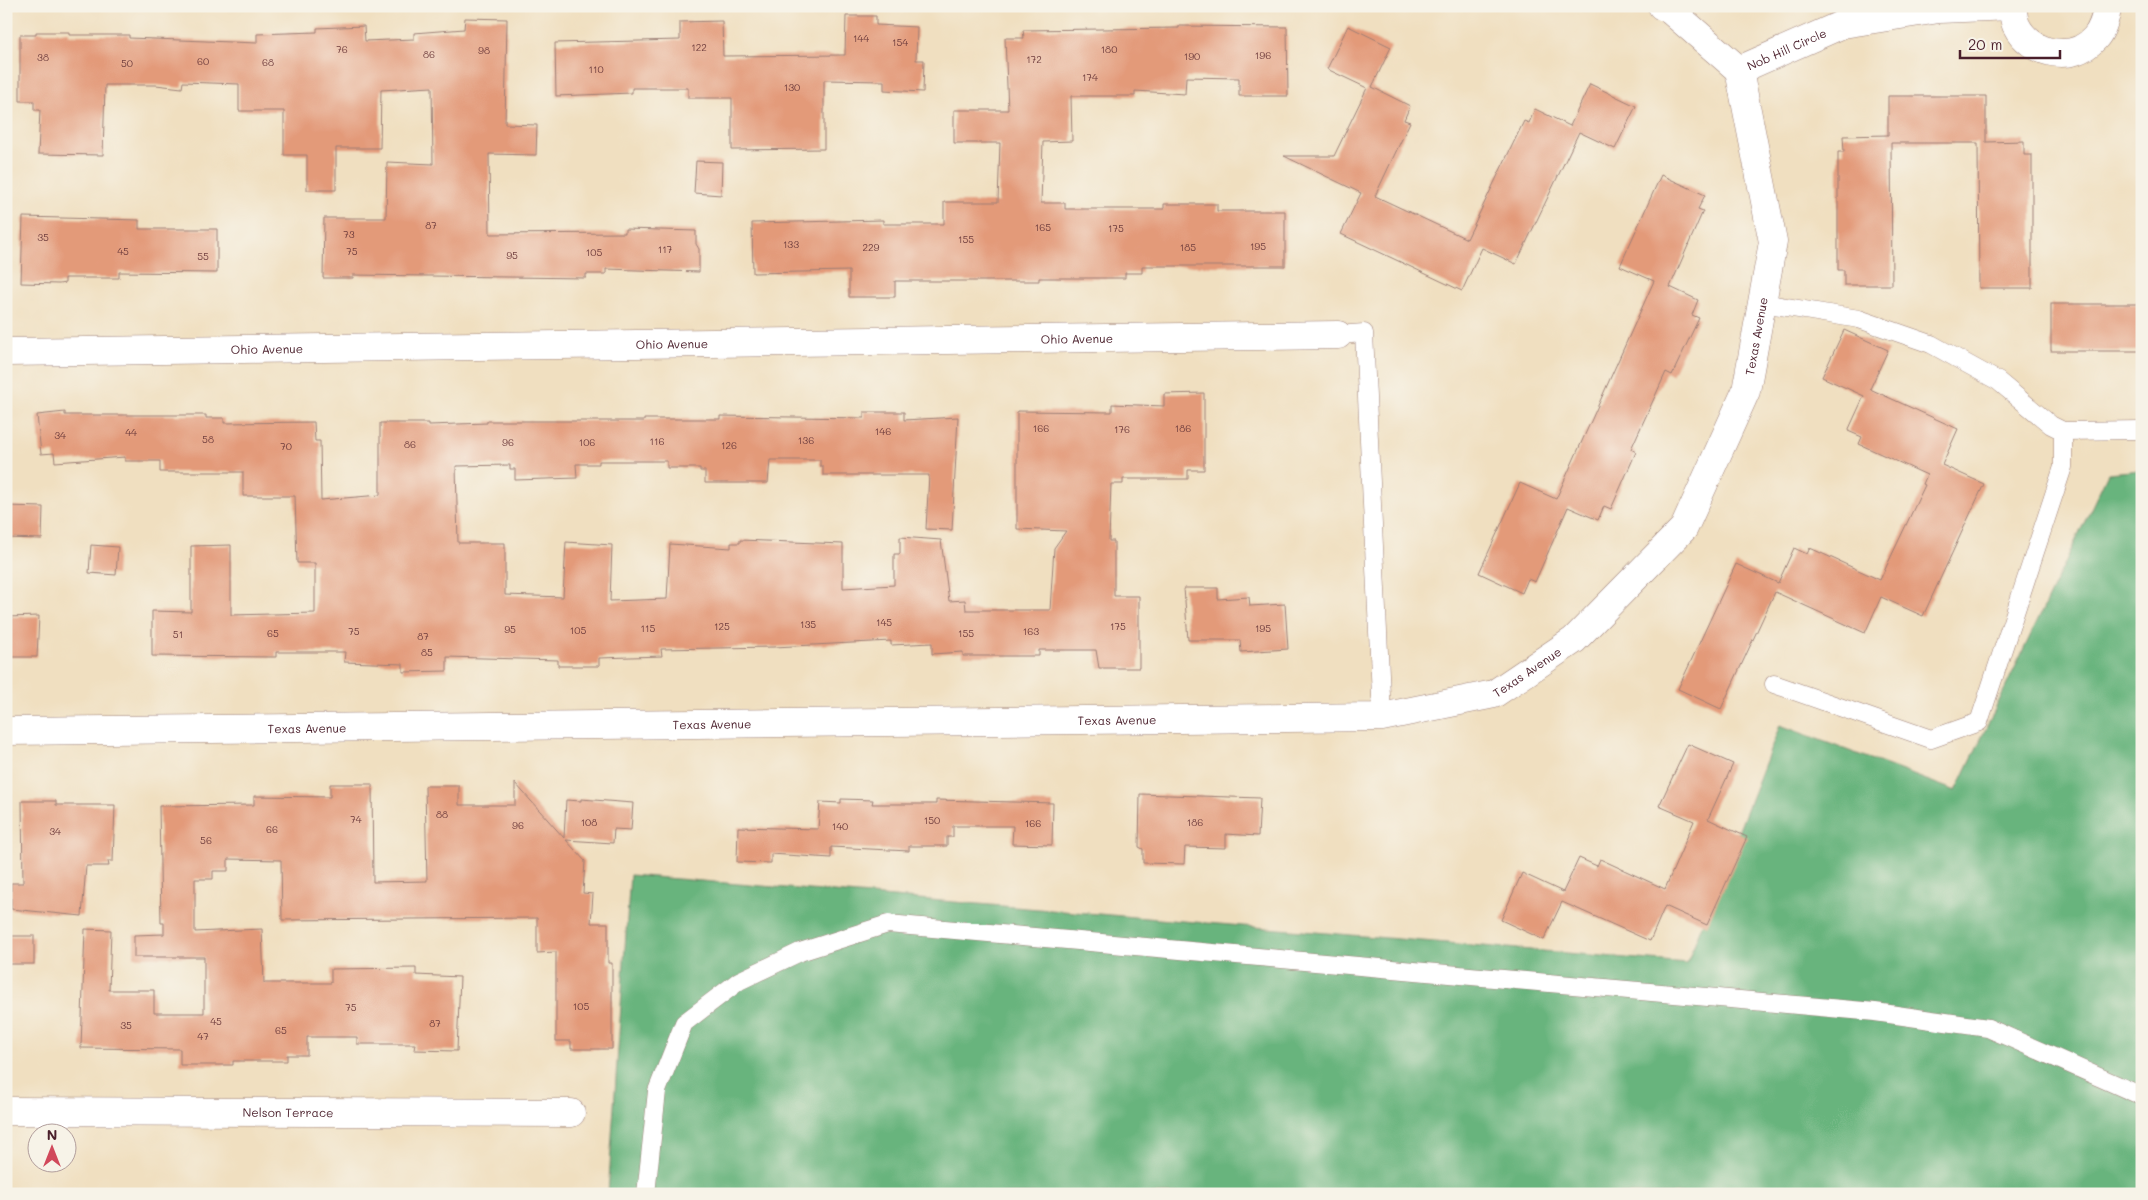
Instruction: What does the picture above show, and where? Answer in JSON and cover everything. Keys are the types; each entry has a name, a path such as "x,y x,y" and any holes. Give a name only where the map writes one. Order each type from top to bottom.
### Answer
{"street":[{"path":"1662,6 1670,10 1739,70"},
{"name":"Nob Hill Circle","path":"1739,70 1842,24 1939,8 2012,6 2016,24 2026,40 2042,50 2060,54 2078,50 2094,39 2104,24 2108,6"},
{"name":"Texas Avenue","path":"6,731 1382,717 1494,694 1574,640 1684,528 1746,390 1773,242 1739,70"},
{"name":"Ohio Avenue","path":"6,352 1338,335"},
{"name":"Nelson Terrace","path":"6,1111 572,1113"}],"lane":[{"path":"1762,303 1859,319 1930,344 1998,381 2050,425 2063,431 2142,430"},
{"path":"1338,335 1364,333 1382,717"},
{"path":"1774,684 1931,739 1978,722 2063,467 2063,431"},
{"path":"646,1194 657,1091 684,1024 739,980 800,952 888,924 1894,1015 1988,1028 2142,1096"}],"green space":[{"path":"2142,470 2142,1194 608,1194 630,875 1687,963 1780,725 1956,791 2108,473"}],"building":[{"path":"846,16 876,16 876,25 917,27 916,60 924,60 923,92 884,90 884,81 824,80 824,149 732,150 732,98 688,98 688,88 632,88 632,93 556,96 555,43 680,40 680,22 722,21 723,56 845,55"},
{"path":"465,18 507,19 505,124 537,125 536,155 489,154 490,234 625,233 625,229 696,231 696,244 699,249 699,272 606,269 606,274 586,274 586,278 353,275 353,278 323,278 324,218 386,218 387,162 433,164 432,87 381,90 380,148 336,148 336,190 307,190 307,155 284,155 284,111 239,111 239,84 183,82 182,88 156,85 105,85 103,155 38,154 40,110 34,110 34,101 20,101 20,35 36,35 36,32 69,32 69,35 129,35 129,38 257,43 257,34 317,32 317,28 364,26 365,41 414,39 414,33 464,29"},
{"path":"1179,26 1287,27 1288,96 1239,96 1239,78 1186,77 1185,94 1135,91 1135,96 1071,96 1072,141 1043,142 1041,203 1065,203 1065,209 1164,209 1164,204 1217,204 1217,211 1285,211 1285,266 1142,266 1142,273 1125,273 1125,278 1039,278 1039,281 895,281 895,297 849,297 849,271 753,273 752,223 883,220 883,224 944,224 944,202 998,202 1000,143 954,143 954,110 1008,110 1005,38 1024,38 1023,30 1179,28"},
{"path":"1348,26 1391,47 1372,87 1410,106 1404,120 1410,122 1375,196 1467,239 1524,121 1529,123 1535,109 1570,126 1590,84 1636,106 1615,149 1579,132 1516,264 1482,248 1462,291 1341,234 1361,193 1284,156 1334,156 1367,88 1327,69"},
{"path":"1888,96 1986,96 1986,142 2024,141 2024,155 2032,155 2032,288 1979,288 1978,143 1891,143 1892,285 1844,285 1844,270 1838,270 1838,152 1844,152 1843,136 1888,135"},
{"path":"696,161 722,162 721,195 694,193"},
{"path":"1661,175 1705,195 1698,209 1703,211 1670,287 1698,300 1692,315 1699,318 1672,375 1666,372 1631,449 1636,452 1611,509 1604,506 1598,520 1568,507 1535,582 1528,579 1522,593 1479,573 1520,483 1556,499 1654,281 1620,266"},
{"path":"23,217 139,220 139,229 217,229 217,273 119,272 119,278 65,278 65,283 59,284 21,283"},
{"path":"2051,304 2142,304 2142,351 2051,351"},
{"path":"1844,330 1888,350 1870,389 1958,429 1942,465 1984,484 1923,616 1881,597 1865,633 1775,592 1721,709 1678,689 1736,564 1778,583 1794,548 1807,554 1810,548 1880,580 1925,485 1923,484 1927,475 1859,444 1862,437 1848,431 1864,396 1822,377"},
{"path":"1204,393 1204,470 1188,470 1188,479 1123,479 1123,484 1111,484 1109,541 1114,541 1114,596 1139,596 1139,668 1099,668 1096,650 1039,650 1039,656 963,656 963,652 932,654 932,643 891,645 891,641 774,647 661,649 662,656 599,658 599,666 558,666 558,660 447,657 447,671 403,672 403,664 344,662 345,652 276,652 276,657 152,656 152,611 191,612 191,546 231,545 231,615 315,613 315,563 297,563 295,496 243,496 243,472 160,472 160,461 125,461 125,457 55,462 54,453 41,454 37,415 65,412 65,415 206,415 206,418 224,418 224,423 314,422 315,441 320,441 321,500 380,495 380,423 429,423 429,425 487,423 487,421 644,421 644,419 720,419 720,416 864,418 864,412 904,412 904,420 958,417 952,530 926,529 929,475 823,475 823,466 820,466 820,460 770,460 768,483 705,483 705,471 700,471 700,468 667,468 667,461 599,461 599,464 576,464 577,478 515,480 515,469 510,469 510,465 456,466 458,543 505,543 505,595 563,597 566,542 612,545 610,601 667,599 670,544 731,548 731,543 740,543 740,540 843,544 843,588 894,585 894,554 900,554 900,537 941,540 949,601 965,600 966,610 1050,610 1054,548 1066,531 1017,529 1017,411 1112,412 1112,404 1164,406 1164,394"},
{"path":"6,506 43,507 42,539 6,538"},
{"path":"91,545 118,547 116,575 89,573"},
{"path":"1184,588 1218,588 1218,599 1249,597 1250,606 1285,604 1288,649 1241,652 1240,640 1188,640"},
{"path":"39,616 37,657 6,657 6,617"},
{"path":"1688,744 1733,764 1708,819 1747,837 1707,925 1665,906 1650,941 1562,902 1544,940 1501,920 1522,873 1563,892 1579,858 1597,866 1600,859 1665,889 1694,821 1659,806"},
{"path":"515,783 564,838 566,800 581,801 581,799 633,803 631,830 614,829 613,843 566,840 585,861 583,893 593,894 591,923 608,923 608,963 612,963 612,1049 571,1049 571,1041 556,1041 556,952 537,953 537,918 282,920 281,860 228,859 228,871 213,871 213,879 195,879 195,932 262,929 264,983 331,983 331,969 416,968 416,975 460,977 457,1051 414,1050 415,1044 357,1044 357,1037 307,1037 307,1055 287,1055 287,1061 233,1061 233,1065 180,1065 180,1049 81,1048 85,929 111,930 109,990 154,990 154,1013 204,1013 204,957 134,957 134,935 164,934 164,923 161,923 159,806 254,805 254,796 330,797 330,784 372,784 373,882 427,881 425,786 459,786 459,805 515,805"},
{"path":"1140,794 1260,798 1258,836 1226,834 1226,848 1185,847 1184,864 1143,863 1143,849 1139,847"},
{"path":"841,799 873,800 872,804 936,804 936,800 1053,803 1052,845 1012,844 1013,826 953,826 953,837 947,837 947,846 909,846 909,851 831,847 831,858 771,854 771,863 737,862 738,827 818,829 820,802 841,803"},
{"path":"22,801 56,801 56,805 115,805 113,861 108,861 109,866 86,866 82,916 11,909 11,883 23,883"},
{"path":"6,936 34,936 34,964 6,964"}]}
